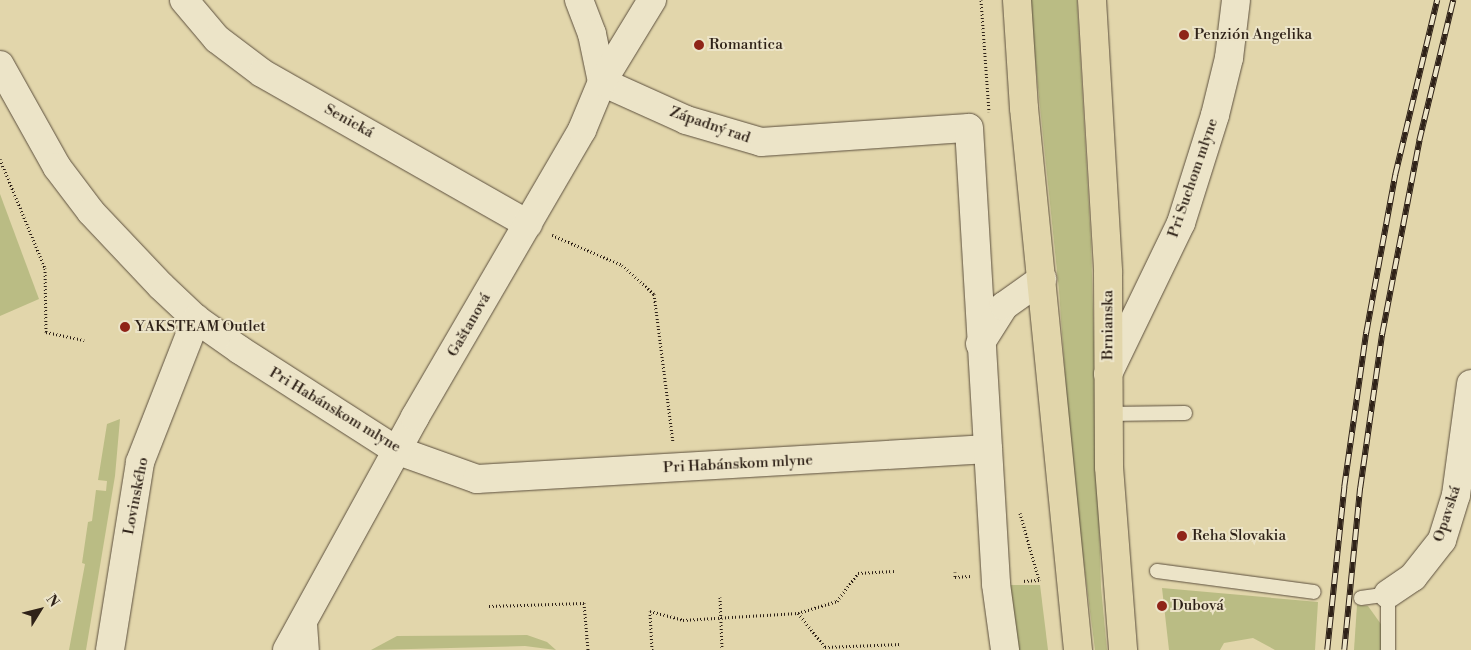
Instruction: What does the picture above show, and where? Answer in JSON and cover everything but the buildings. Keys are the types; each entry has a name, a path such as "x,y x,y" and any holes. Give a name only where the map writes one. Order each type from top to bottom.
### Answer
{"main road":[{"path":"1017,0 1078,650"},
{"name":"Brnianska","path":"1092,0 1108,273 1107,414 1115,574 1123,650"}],"street":[{"name":"Senická","path":"184,0 217,39 262,73 528,224"},
{"path":"579,0 592,34 602,82"},
{"name":"Gaštanová","path":"287,650 304,637 396,450 582,130 602,82 652,0"},
{"name":"Pri Suchom mlyne","path":"1108,374 1181,223 1224,78 1236,0"},
{"name":"Pri Habánskom mlyne","path":"0,65 52,159 91,212 196,319 291,385 396,450 477,479 988,449"},
{"name":"Západný rad","path":"602,82 686,120 761,142 969,128"},
{"path":"969,128 980,344 996,584 1005,650"},
{"path":"980,344 1004,306 1042,278"},
{"name":"Lovinského","path":"110,650 140,462 196,319"},
{"name":"Opavská","path":"1388,594 1413,577 1442,540 1456,495 1471,384"}],"lane":[{"path":"1107,414 1185,413"},
{"path":"1157,571 1314,592"},
{"path":"1361,598 1388,594 1388,650"}],"path":[{"path":"969,128 989,115 981,0"},
{"path":"0,159 45,268 46,332 84,340"},
{"path":"528,224 622,265 654,294 676,467"},
{"path":"652,650 650,611 683,620 798,613 837,601 858,573 894,571"},
{"path":"955,572 955,577 978,576"},
{"path":"720,597 722,650"},
{"path":"488,606 584,603 588,650"},
{"path":"798,613 825,647 902,644"}],"green space":[{"path":"1029,0 1077,0 1091,241 1101,587 1107,650 1095,650 1072,471 1059,291"},
{"path":"0,194 39,299 0,316"},
{"path":"120,419 115,476 86,650 69,650 85,564 82,563 88,522 92,521 96,490 106,491 107,481 98,480 107,424"},
{"path":"1009,585 1040,585 1048,650 1014,650"},
{"path":"1162,588 1318,602 1315,650 1275,650 1253,638 1224,643 1220,650 1169,650"},
{"path":"1357,605 1368,606 1383,627 1382,650 1354,650"},
{"path":"527,635 547,642 556,650 525,646 371,650 397,636"}],"railway":[{"path":"1327,650 1344,487 1366,333 1395,175 1437,0"},
{"path":"1344,650 1360,488 1382,334 1419,141 1453,0"}],"place":[{"name":"Penzión Angelika","path":"1184,35"},
{"name":"Romantica","path":"699,45"},
{"name":"YAKSTEAM Outlet","path":"125,327"},
{"name":"Reha Slovakia","path":"1182,536"},
{"name":"Dubová","path":"1162,606"}]}
